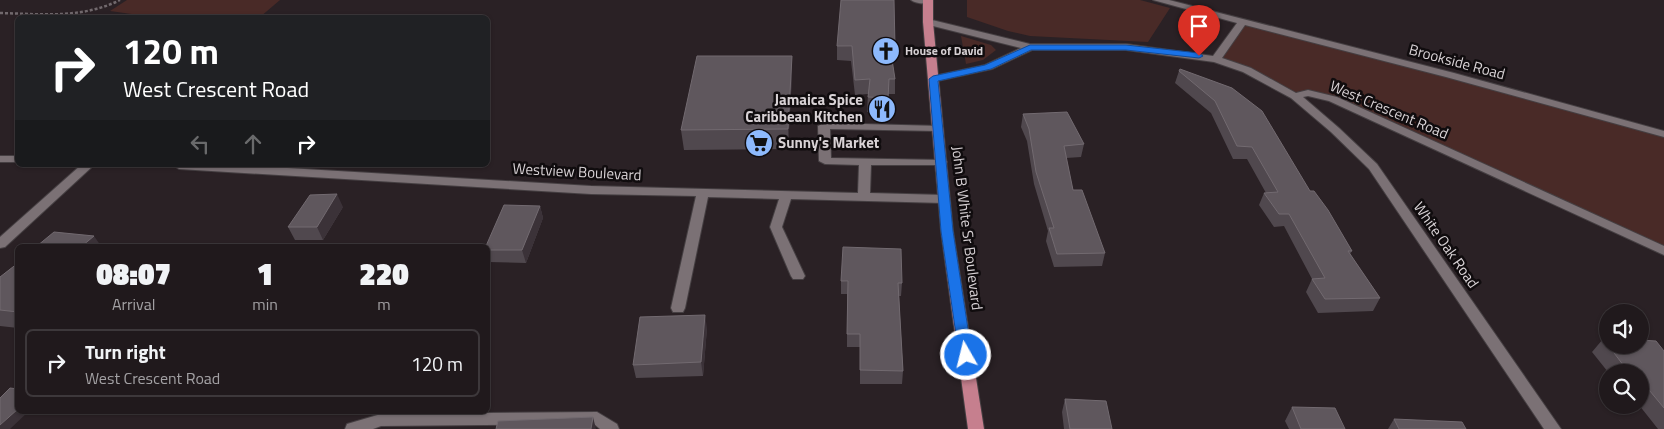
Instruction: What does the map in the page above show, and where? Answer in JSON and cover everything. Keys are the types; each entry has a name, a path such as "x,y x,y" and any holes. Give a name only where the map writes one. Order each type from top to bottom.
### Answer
{"main road":[{"name":"John B White Sr Boulevard","path":"928,0 928,22 944,199 976,429"}],"street":[{"path":"916,0 928,0"},
{"name":"Brookside Road","path":"1158,0 1450,75 1664,134"},
{"name":"West Crescent Road","path":"928,22 1030,47 1126,48 1181,53 1216,59 1247,70 1295,96 1308,93 1333,99 1664,251"},
{"path":"1216,59 1242,23"},
{"name":"West Crescent Road","path":"933,79 988,67 1030,47"},
{"name":"White Oak Road","path":"1295,96 1336,130 1373,167 1553,429"},
{"path":"937,128 824,126 825,161 941,162"},
{"path":"0,159 15,159"},
{"path":"864,197 865,162"},
{"path":"0,244 86,167"},
{"name":"Westview Boulevard","path":"212,167 591,190 944,199"},
{"path":"678,308 703,193"},
{"path":"786,195 776,226 798,276"},
{"path":"352,429 381,420 597,418 611,429"}],"path":[{"path":"0,13 76,14 108,8 120,0"}],"shaded area":[{"path":"127,0 280,0 262,15 139,15 110,11"},
{"path":"967,0 1140,0 1170,8 1148,42 1030,36 1008,31 967,17"},
{"path":"1242,23 1664,132 1664,255 1333,99 1308,93 1295,96 1216,59"},
{"path":"961,36 991,45 996,50 983,60 966,64"}],"building":[{"path":"841,0 894,0 895,47 891,47 891,53 895,79 889,79 888,98 868,97 870,79 855,80 852,46 837,46"},
{"path":"697,56 792,56 788,129 681,130"},
{"path":"1180,69 1232,88 1262,111 1310,191 1314,191 1328,210 1352,251 1348,251 1380,298 1325,299 1312,279 1325,278 1289,214 1279,214 1264,193 1278,192 1252,147 1237,146 1215,101 1179,71"},
{"path":"1067,112 1084,144 1064,146 1073,190 1082,190 1105,253 1057,254 1049,228 1054,228 1036,172 1029,129 1023,114"},
{"path":"337,194 317,227 288,227 310,195"},
{"path":"504,205 540,206 522,250 490,250 490,244 487,244"},
{"path":"54,232 94,236 84,244 39,244"},
{"path":"843,247 901,249 902,283 898,283 903,371 860,370 860,334 847,334 848,281 841,281"},
{"path":"15,265 15,312 0,310 0,277"},
{"path":"705,315 701,362 633,365 640,317"},
{"path":"1649,341 1656,341 1664,351 1664,408 1649,390 1649,364 1622,364 1615,354 1649,354"},
{"path":"10,388 15,389 15,412 0,425 0,398"},
{"path":"1065,399 1106,401 1112,429 1070,429"},
{"path":"1292,407 1335,408 1345,429 1301,429"},
{"path":"593,417 591,429 496,429 498,421"},
{"path":"1394,419 1462,422 1466,429 1399,429"}],"place":[{"name":"House of David","path":"886,51"},
{"name":"Jamaica Spice Caribbean Kitchen","path":"882,109"},
{"name":"Sunny's Market","path":"759,143"}],"route":[{"path":"966,355 947,231 933,79 988,67 1030,47 1126,48 1199,56"}]}
